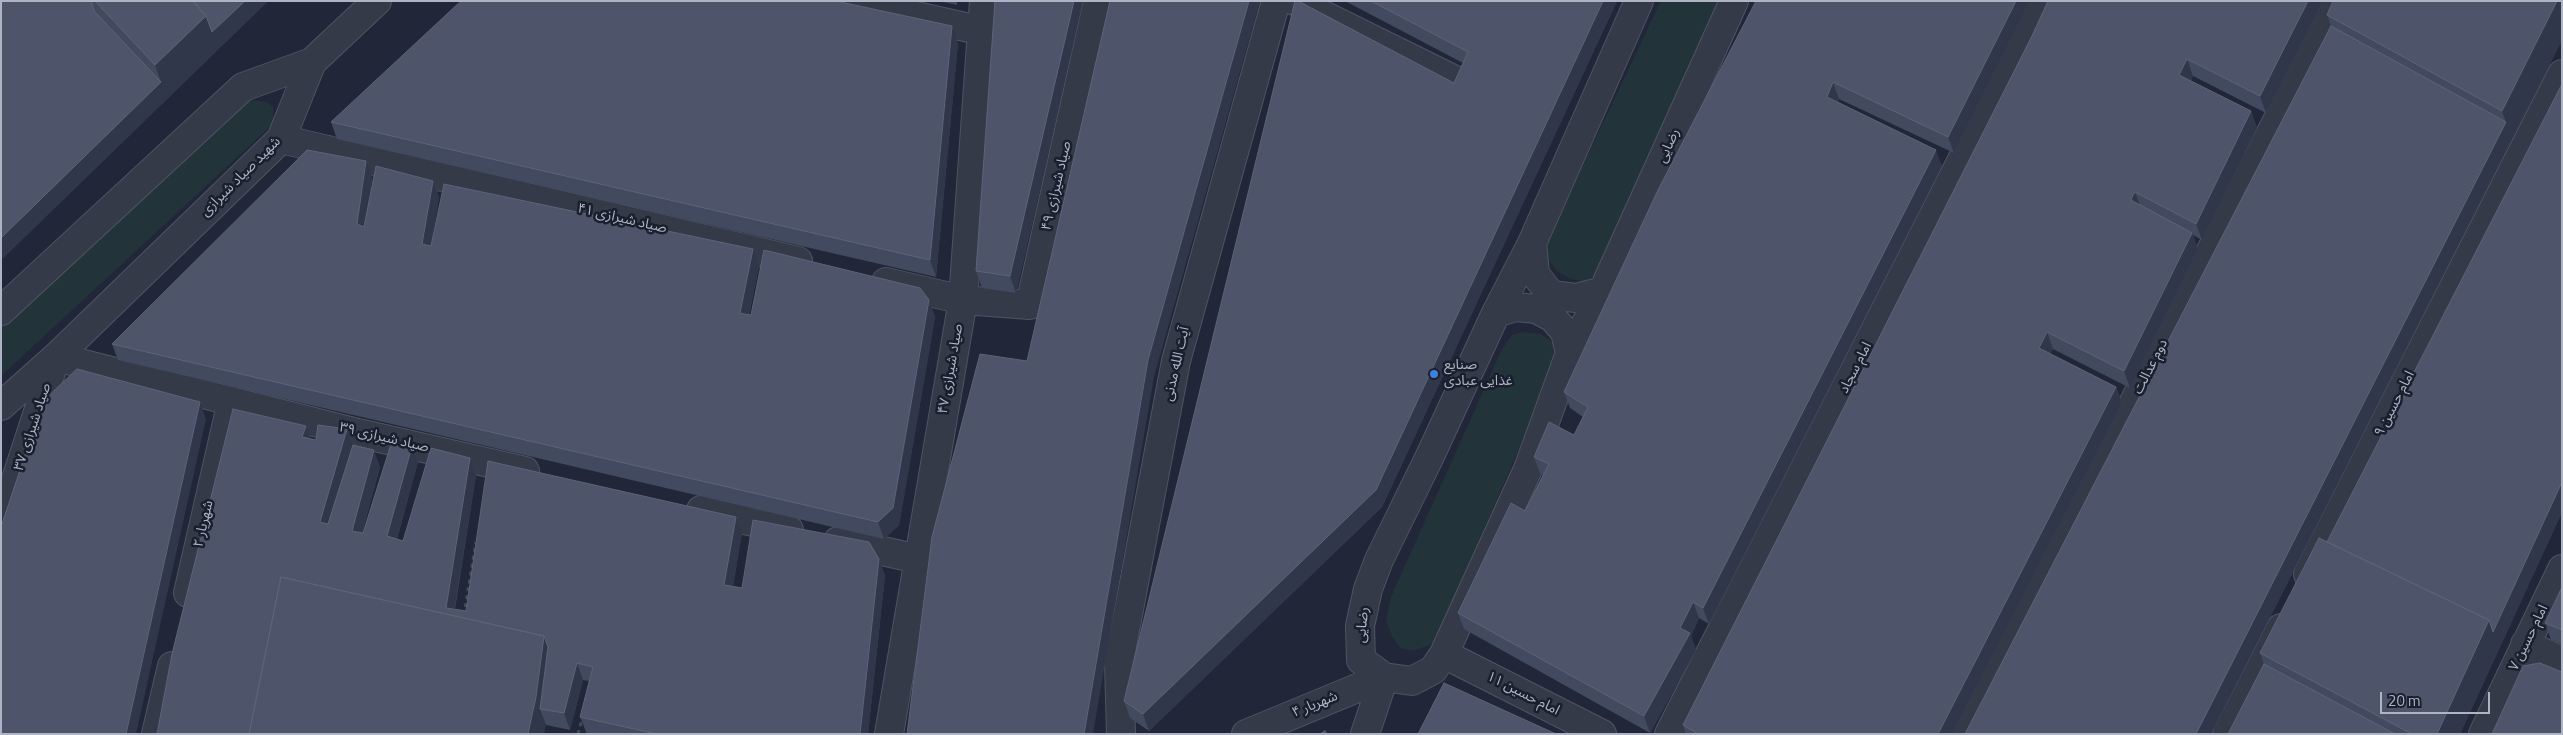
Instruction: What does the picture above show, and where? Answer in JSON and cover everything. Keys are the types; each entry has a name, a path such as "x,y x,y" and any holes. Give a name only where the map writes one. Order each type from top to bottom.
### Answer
{"street":[{"path":"1,311 243,87 312,62 377,1"},
{"path":"849,1 983,31"},
{"name":"صیاد شیرازی ۴۷","path":"889,734 963,300 984,1"},
{"name":"صیاد شیرازی ۴۹","path":"963,300 1030,305 1098,1"},
{"name":"آیت الله مدنی","path":"1120,734 1119,662 1176,360 1276,1"},
{"path":"1295,1 1457,81"},
{"name":"رضایی","path":"1638,1 1532,243 1496,314 1379,560 1368,589 1360,626 1361,660 1384,677 1412,680 1433,670 1444,654 1528,469 1570,353 1603,291 1734,1"},
{"name":"امام سجاد","path":"1669,734 2043,1"},
{"name":"دوم عدالت","path":"1964,734 2338,1"},
{"name":"شهید صیاد شیرازی","path":"1,406 56,358 282,139 312,62"},
{"name":"امام حسین ۹","path":"2227,734 2562,74"},
{"name":"صیاد شیرازی ۴۱","path":"282,139 824,267"},
{"path":"2186,238 2211,251"},
{"name":"رضایی","path":"1532,243 1535,274 1551,294 1576,298 1603,291"},
{"path":"861,276 963,300"},
{"path":"1496,314 1516,307 1536,309 1553,318 1565,332 1570,353"},
{"name":"صیاد شیرازی ۳۹","path":"56,358 362,434 546,475"},
{"name":"صیاد شیرازی ۳۷","path":"1,525 56,358"},
{"path":"2108,387 2134,401"},
{"name":"شهریار ۲","path":"156,734 232,401"},
{"path":"678,505 918,559"},
{"name":"امام حسین ۷","path":"2483,734 2562,569"},
{"path":"2525,644 2562,660"},
{"name":"امام حسین ۱۱","path":"1444,654 1602,734"},
{"path":"1365,734 1384,677"},
{"name":"شهریار ۴","path":"1246,734 1384,677"}],"path":[{"path":"464,618 476,540"},
{"path":"578,734 583,716"}],"shaded area":[{"path":"1661,1 1723,1 1597,274 1585,282 1571,279 1557,271 1548,259 1547,241"},
{"path":"251,100 266,102 273,107 273,124 1,376 1,326"},
{"path":"1523,332 1541,334 1554,343 1560,355 1434,643 1414,651 1400,648 1392,636 1386,620 1391,597 1502,349 1512,335"}],"building":[{"path":"1,1 91,1 94,11 161,82 1,238"},
{"path":"95,1 193,1 206,16 155,65"},
{"path":"193,1 245,1 212,32 206,16"},
{"path":"461,1 836,1 952,26 930,260 331,122"},
{"path":"995,1 1074,1 1010,276 976,271"},
{"path":"1110,1 1249,1 1148,360 1084,734 907,734 932,537 980,354 1027,361"},
{"path":"1295,1 1454,83 1468,52 1371,1 1603,1 1376,490 1143,714 1124,701"},
{"path":"1756,1 2016,1 1948,137 1833,82 1827,97 1936,150 1703,608 1693,602 1680,628 1690,633 1644,716 1458,613 1511,503 1525,511 1549,464 1534,457 1549,422 1574,435 1588,407 1564,392 1658,190"},
{"path":"2048,1 2308,1 2260,96 2187,59 2179,75 2251,111 2196,224 2135,192 2133,195 2131,200 2192,233 2124,371 2047,332 2039,348 2116,387 1938,734 1698,734 1683,725"},
{"path":"2333,1 2557,1 2502,111 2327,15"},
{"path":"2331,26 2506,122 2196,734 1965,734"},
{"path":"2562,84 2562,482 2493,632 2489,620 2327,542"},
{"path":"307,150 366,161 357,224 364,227 376,166 433,181 422,244 431,246 444,184 753,249 740,313 744,314 751,315 764,250 920,288 929,300 893,508 878,522 112,344"},
{"path":"77,369 200,402 126,734 1,734 1,527 43,401"},
{"path":"233,409 306,426 302,437 316,440 318,425 347,429 320,522 328,524 353,445 374,450 352,531 363,533 392,441 412,446 387,536 403,541 431,448 470,458 446,608 466,611 488,461 736,517 724,585 742,588 753,520 869,542 879,559 860,734 657,734 580,717 593,667 577,663 564,713 540,709 548,647 544,636 281,577 249,734 157,734 172,654"},
{"path":"2319,538 2489,620 2437,734 2412,734 2260,653"},
{"path":"281,577 544,636 536,697 528,734 249,734"},
{"path":"2562,587 2562,630 2545,623"},
{"path":"2540,663 2562,672 2562,734 2492,734 2523,666"},
{"path":"2264,664 2395,734 2228,734"},
{"path":"1444,683 1556,734 1418,734"}],"place":[{"name":"صنایع غذایی عبادی","path":"1434,374"}]}
